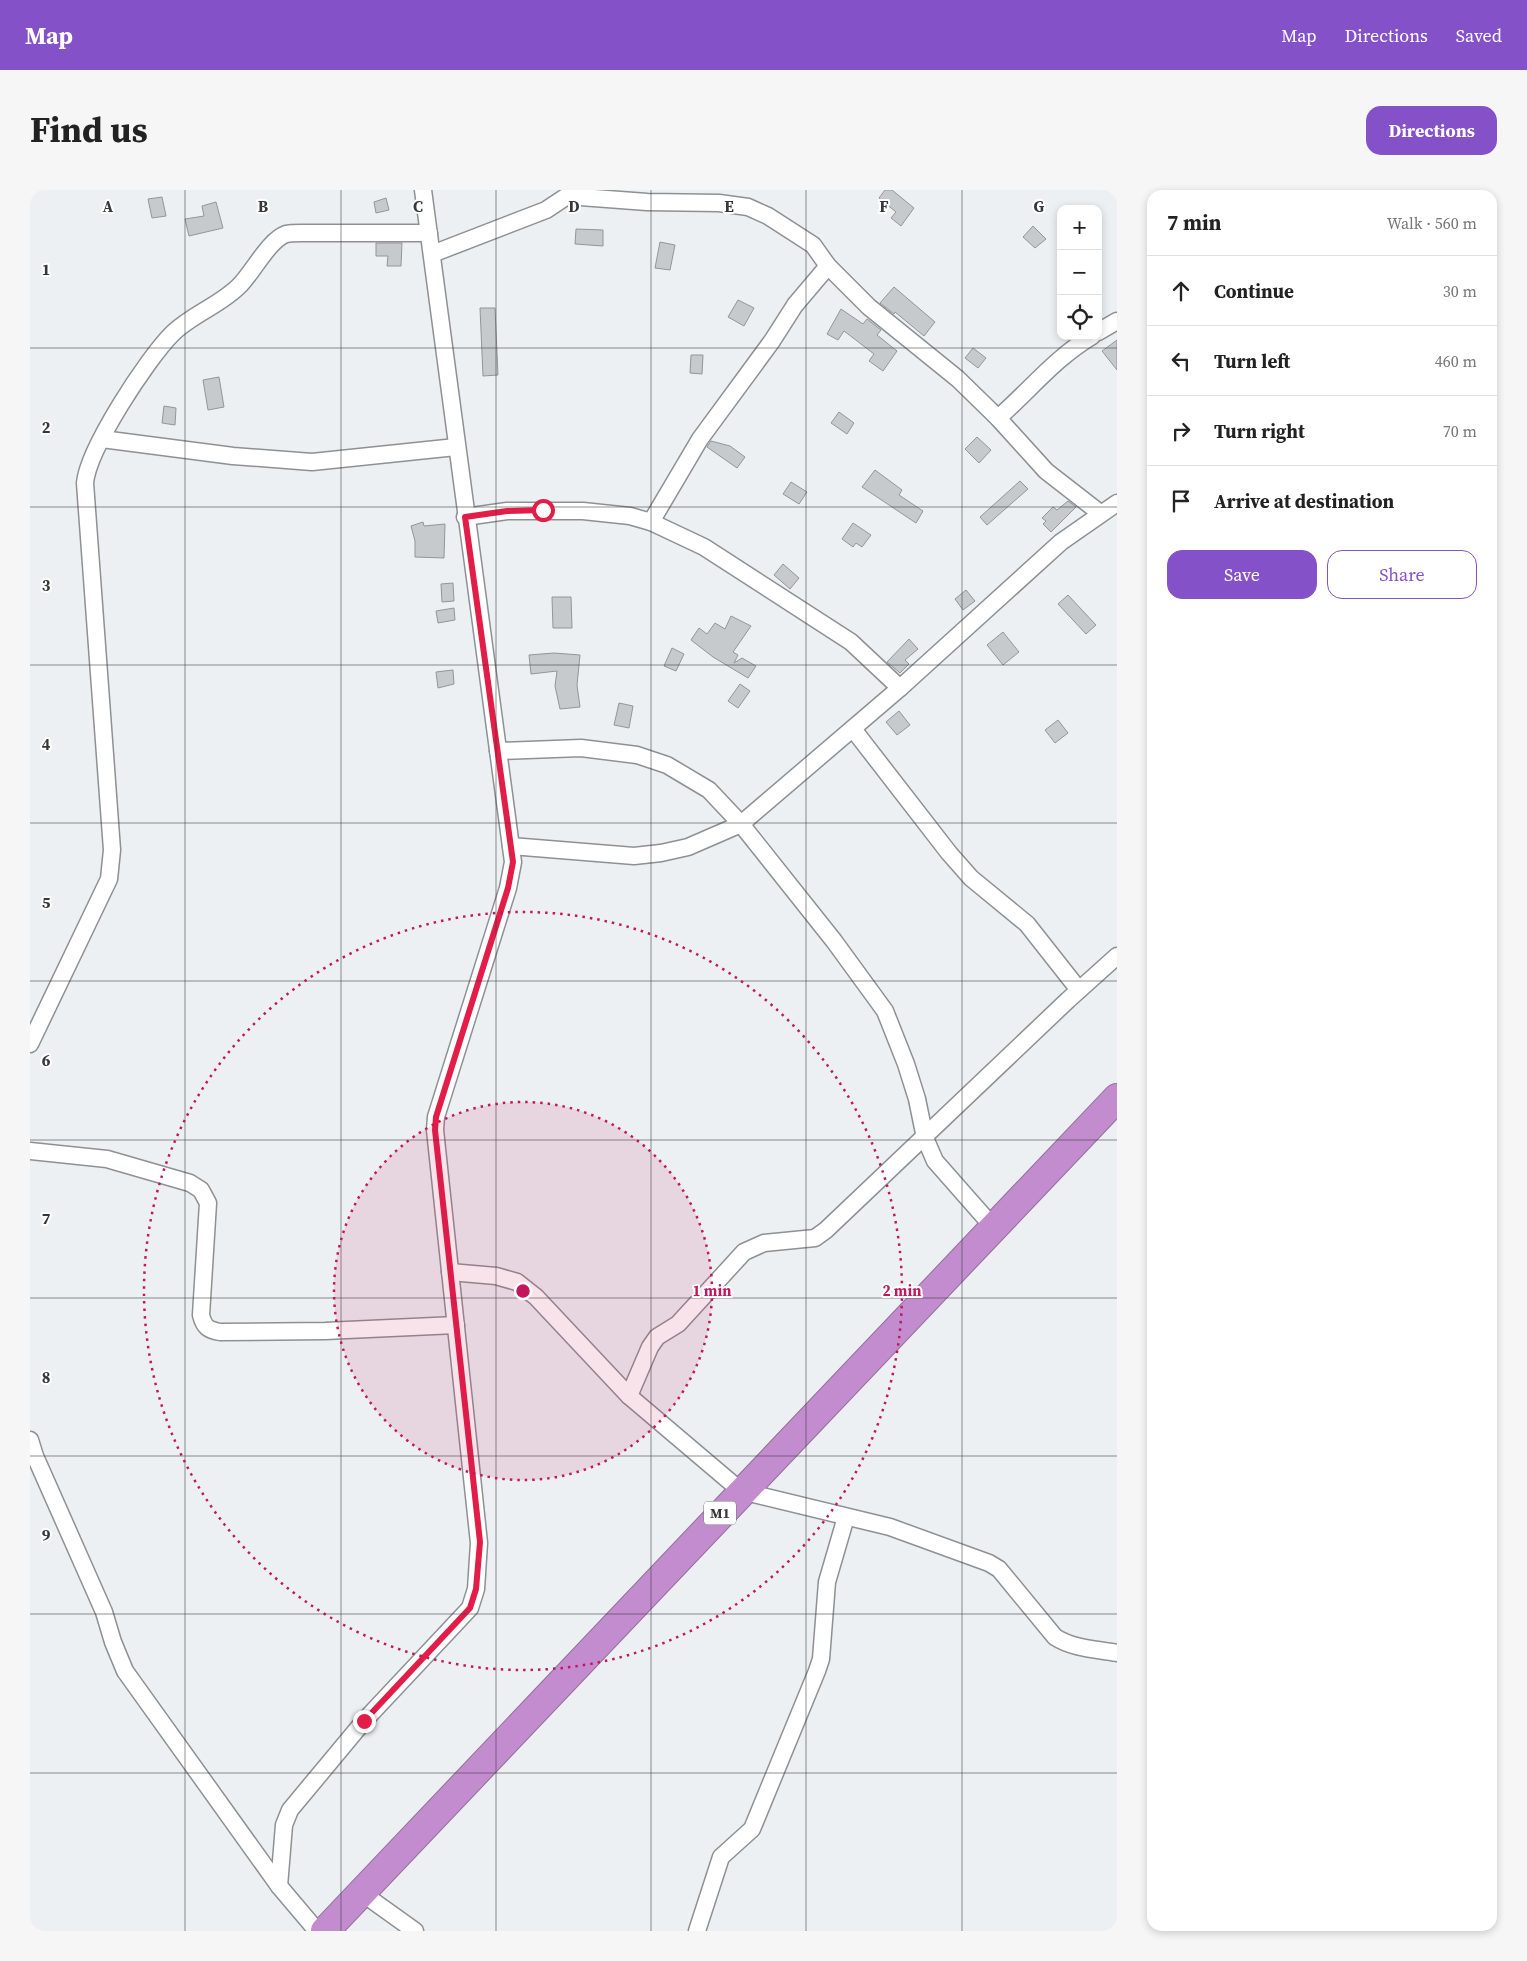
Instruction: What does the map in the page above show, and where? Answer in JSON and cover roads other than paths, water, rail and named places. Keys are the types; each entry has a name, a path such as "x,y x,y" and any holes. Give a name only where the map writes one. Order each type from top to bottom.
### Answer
{"highway":[{"name":"M1","path":"325,1931 741,1491 1117,1098"}],"street":[{"path":"279,1886 284,1826 290,1810 364,1721 470,1608 476,1589 480,1542 450,1272 436,1117 508,888 513,862 465,517 423,190"},
{"path":"432,254 546,210 566,193 647,202 719,203 748,207 768,216 813,245 828,266 868,307 958,379 998,418 1046,471 1100,513"},
{"path":"30,1044 109,879 111,866 112,850 85,484 86,470 129,392 172,333 239,286 272,243 285,235 301,232 428,232"},
{"path":"651,522 700,439 772,341 795,305 828,266"},
{"path":"1102,330 1117,321"},
{"path":"998,418 1019,400 1047,369 1087,340"},
{"path":"102,440 233,456 312,462 456,447"},
{"path":"511,846 634,856 688,847 717,837 741,824 853,730 1061,542 1100,513 1117,503"},
{"path":"465,517 507,511 583,511 630,516 651,522 704,547 851,642 900,688"},
{"path":"853,730 949,853 971,878 1028,924 1079,990"},
{"path":"498,752 582,748 637,755 667,765 709,790 741,824 834,941 885,1011 912,1082 925,1138 935,1161 994,1228"},
{"path":"629,1396 650,1347 658,1337 678,1324 744,1252 764,1243 815,1238 925,1138 1117,956"},
{"path":"30,1151 107,1159 190,1183 201,1190 208,1203 201,1315 203,1325 210,1330 220,1332 325,1331 456,1325"},
{"path":"450,1272 496,1276 517,1282 536,1297 629,1396 741,1491 890,1527 989,1563 999,1569 1055,1637 1065,1643 1079,1647 1117,1652"},
{"path":"30,1440 35,1456 104,1612 112,1642 125,1671 279,1886 317,1931"},
{"path":"697,1931 720,1857 752,1829 817,1671 821,1659 827,1582 846,1517"},
{"path":"362,1893 415,1931"}]}
